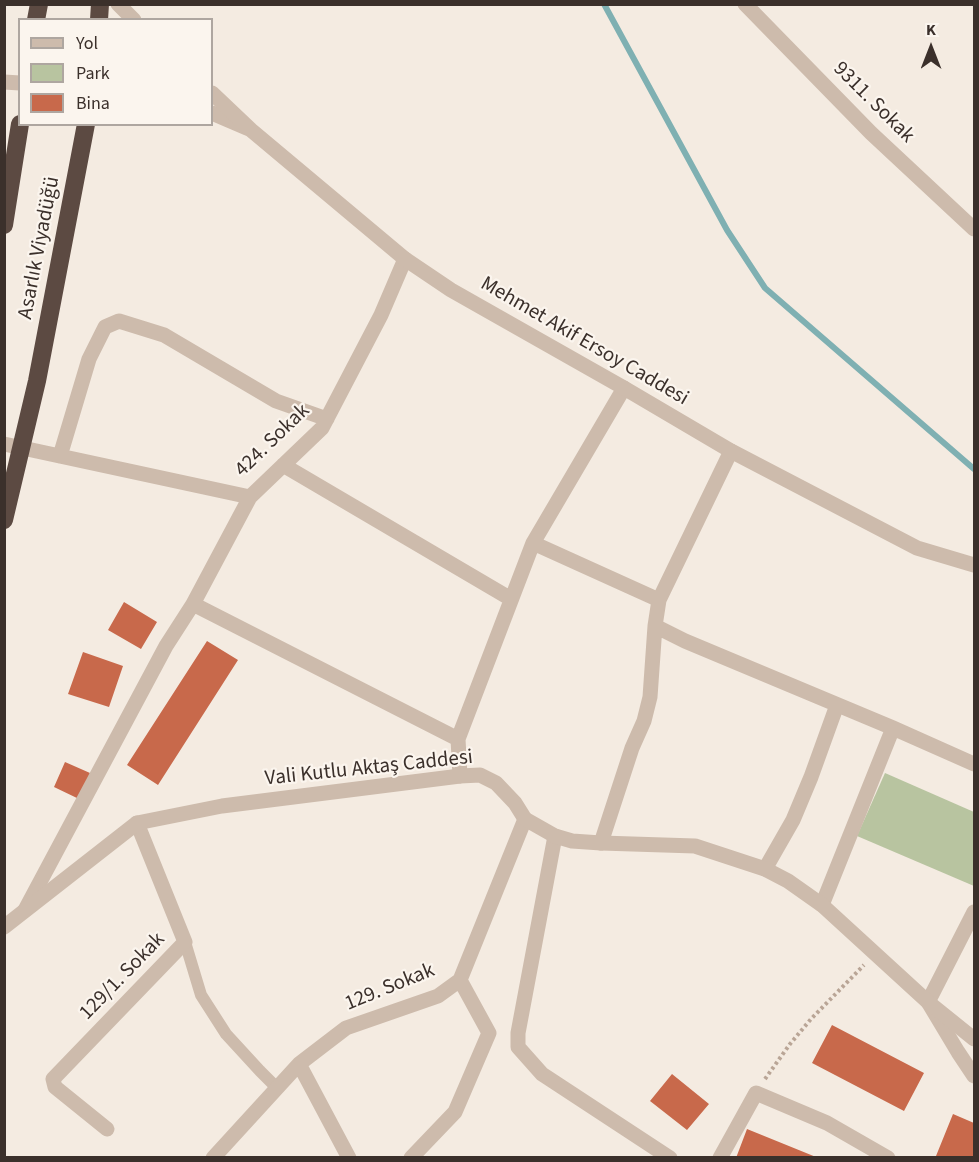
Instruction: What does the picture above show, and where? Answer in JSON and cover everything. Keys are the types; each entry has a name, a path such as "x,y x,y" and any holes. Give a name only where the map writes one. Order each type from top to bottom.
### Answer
{"highway":[{"name":"Asarlık Viyadüğü","path":"4,225 20,126"},
{"name":"Asarlık Viyadüğü","path":"4,520 37,381 86,126"}],"street":[{"path":"118,4 132,18"},
{"name":"9311. Sokak","path":"745,4 871,133 975,229"},
{"name":"Mehmet Akif Ersoy Caddesi","path":"213,94 250,130 405,259 451,290 624,387 731,452 917,548 975,565"},
{"path":"213,113 250,130"},
{"name":"424. Sokak","path":"4,444 250,497 322,428 381,315 405,259"},
{"path":"60,456 88,359 105,327 119,321 164,335 276,401 327,419"},
{"path":"460,776 458,740 532,543 624,387"},
{"path":"602,843 650,697 659,600 731,452"},
{"path":"283,465 511,599"},
{"path":"25,910 166,646 193,604 250,497"},
{"path":"532,543 659,600"},
{"path":"193,604 458,740"},
{"path":"655,626 684,641 975,764"},
{"path":"765,869 793,820 837,705"},
{"path":"822,905 893,728"},
{"name":"Vali Kutlu Aktaş Caddesi","path":"4,927 137,823 222,806 460,776 480,776 496,783 515,803 525,819 555,836 572,841 694,846 765,869 788,881 822,905 928,1002 975,1039"},
{"name":"129. Sokak","path":"213,1158 299,1064 346,1028 438,996 460,981 525,819"},
{"name":"129/1. Sokak","path":"107,1129 55,1087 53,1079 185,942 137,823"},
{"path":"555,836 518,1033 518,1047 542,1074 670,1158"},
{"path":"975,912 928,1002 975,1076"},
{"path":"411,1158 455,1112 489,1033 460,981"},
{"path":"299,1064 349,1158"},
{"path":"720,1158 756,1092 827,1123 888,1158"}],"lane":[{"path":"185,942 201,995 226,1034 277,1088"}],"path":[{"path":"756,1092 811,1019 876,954"}],"green space":[{"path":"885,773 974,812 974,886 857,836"}],"building":[{"path":"124,602 157,622 141,649 108,630"},
{"path":"207,641 238,660 158,785 127,765"},
{"path":"83,652 123,666 109,707 68,694"},
{"path":"65,762 90,773 79,799 54,787"},
{"path":"832,1025 924,1073 904,1111 812,1063"},
{"path":"672,1074 709,1104 687,1130 650,1101"},
{"path":"953,1114 974,1123 974,1158 936,1156"},
{"path":"747,1129 816,1157 816,1158 736,1158"}],"waterway":[{"path":"604,4 727,230 765,288 974,469"}]}
